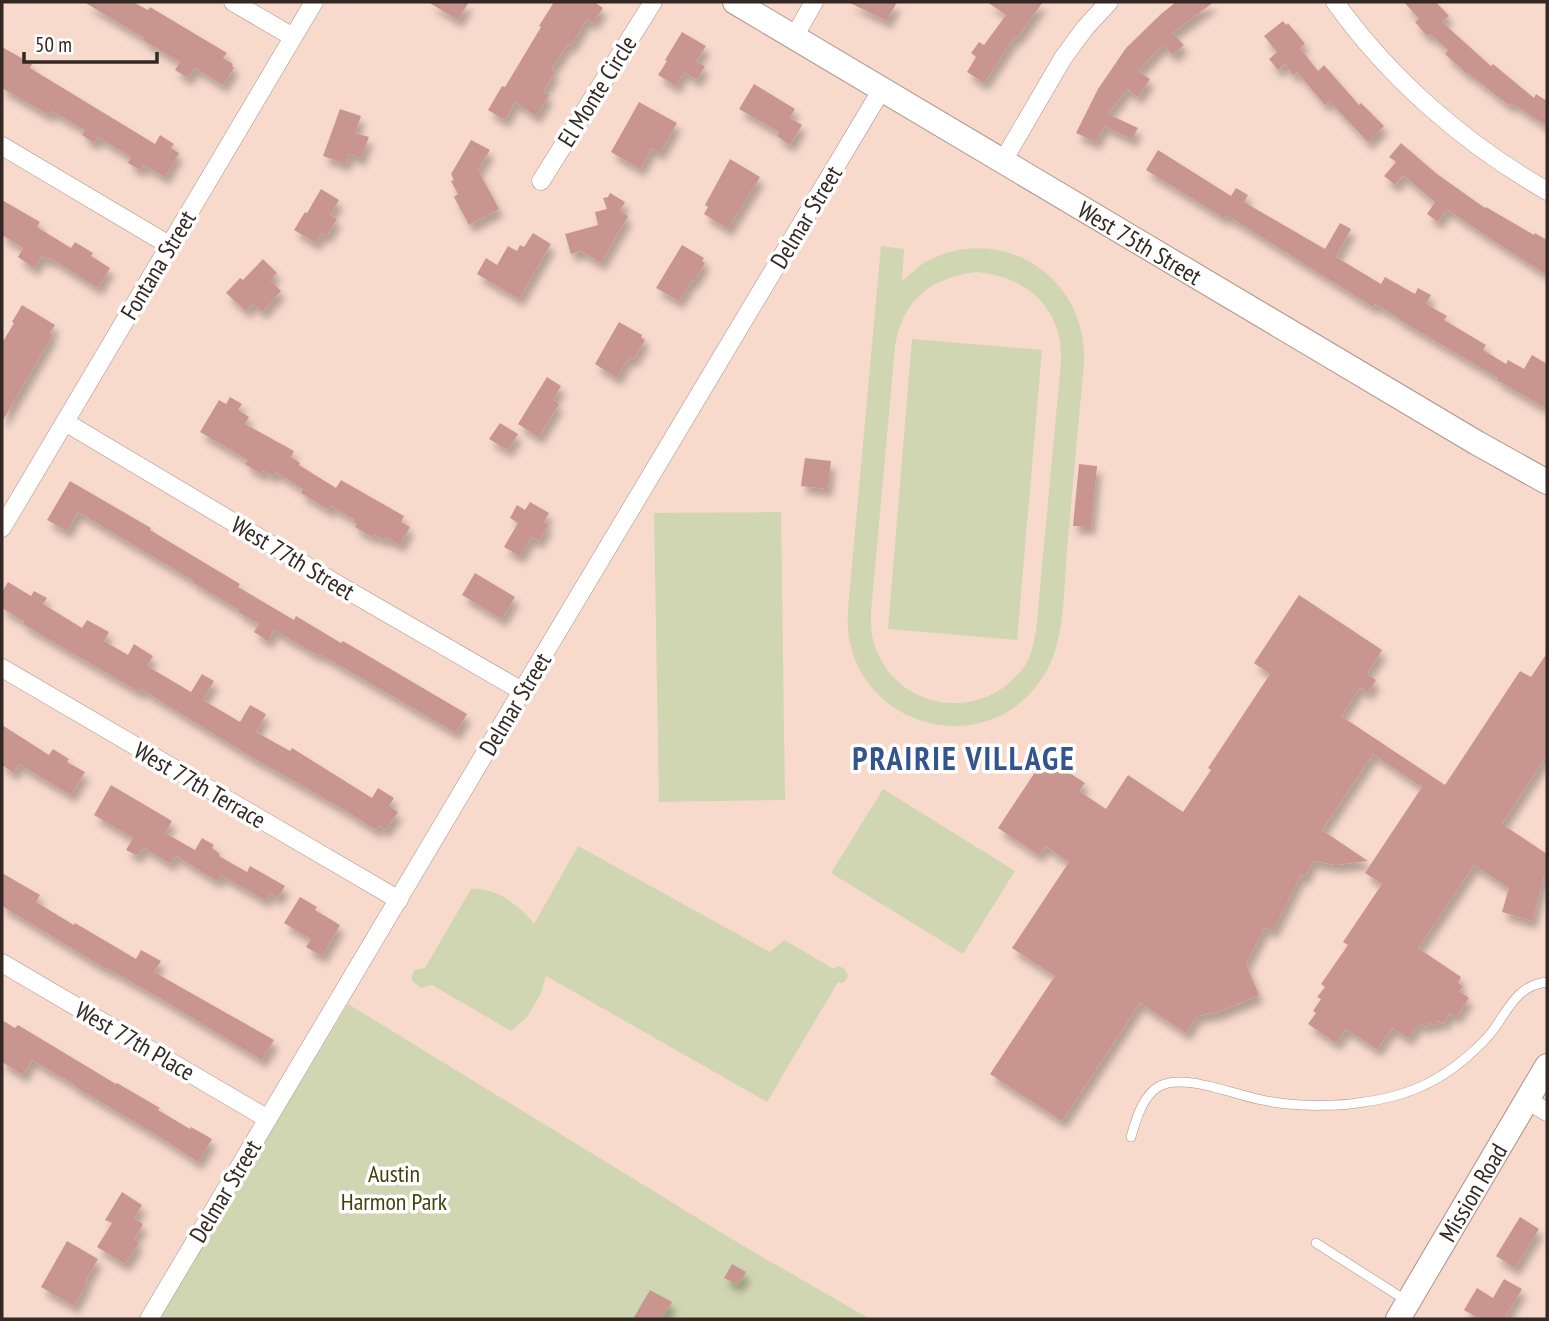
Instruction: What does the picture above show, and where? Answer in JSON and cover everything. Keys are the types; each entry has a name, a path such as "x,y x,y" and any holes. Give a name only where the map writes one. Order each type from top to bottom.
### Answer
{"main road":[{"name":"West 75th Street","path":"735,2 1547,482"},
{"name":"Mission Road","path":"1403,1310 1537,1106 1547,1066"}],"street":[{"path":"233,2 293,37"},
{"name":"Fontana Street","path":"2,528 314,2"},
{"name":"El Monte Circle","path":"541,181 653,2"},
{"path":"794,37 814,2"},
{"path":"1003,161 1063,58 1109,2"},
{"path":"1335,2 1404,83 1441,117 1493,156 1547,191"},
{"name":"Delmar Street","path":"149,1319 882,89"},
{"path":"2,146 169,244"},
{"name":"West 77th Street","path":"65,422 522,691"},
{"name":"West 77th Terrace","path":"2,668 399,900"},
{"name":"West 77th Place","path":"2,963 268,1119"}],"lane":[{"path":"1131,1138 1137,1117 1147,1098 1157,1087 1170,1081 1188,1082 1291,1105 1353,1104 1417,1090 1469,1055 1492,1032 1520,993 1535,983 1547,982"},
{"path":"1316,1243 1403,1310"}],"green space":[{"path":"881,246 904,249 902,281 927,261 956,251 985,249 1012,254 1036,265 1056,283 1072,306 1082,333 1084,363 1063,611 1057,643 1047,670 1022,701 991,720 957,726 923,721 892,706 867,682 852,649 848,609","holes":["977,272 996,275 1027,289 1039,299 1056,326 1060,343 1061,362 1036,631 1027,662 1011,681 991,695 970,702 947,703 925,698 905,687 888,671 872,636 871,612 895,347 904,316 921,294 932,286 960,275"]},
{"path":"912,339 1042,350 1017,640 888,629"},
{"path":"781,512 785,800 659,802 654,513"},
{"path":"883,789 1015,871 963,954 831,873"},
{"path":"578,846 770,952 784,940 834,969 839,966 845,969 848,976 846,980 838,982 767,1102 546,976 541,993 527,1017 511,1031 432,985 421,988 412,981 414,970 425,968 471,889 498,894 522,911 534,924"},
{"name":"Austin Harmon Park","path":"348,1004 740,1244 870,1319 158,1319"}],"building":[{"path":"84,2 133,2 148,10 150,7 227,53 223,58 233,64 234,68 223,85 195,68 188,78 175,70 180,62"},
{"path":"428,2 469,2 458,20"},
{"path":"554,2 594,2 603,8 593,23 587,19 571,46 568,44 551,70 555,72 543,92 549,95 536,116 515,102 505,120 488,110 502,86 505,87"},
{"path":"848,2 897,2 887,21"},
{"path":"987,2 1043,2 1017,38 1015,36 984,83 967,72 976,57 971,53 979,42 984,45 1006,15"},
{"path":"1176,2 1214,2 1172,33 1184,45 1173,55 1163,45 1138,71 1150,79 1138,97 1127,89 1108,114 1138,128 1132,139 1104,126 1096,142 1076,133 1098,89 1126,48"},
{"path":"1404,2 1436,2 1449,16 1442,22 1491,66 1493,64 1534,98 1536,94 1547,101 1547,126 1512,103 1510,106 1467,74 1445,54 1448,50 1430,34 1427,36 1415,22 1419,19"},
{"path":"1283,21 1286,25 1288,23 1305,44 1300,48 1318,71 1324,65 1359,105 1361,103 1384,126 1368,142 1329,101 1325,105 1297,72 1293,75 1285,64 1278,70 1269,59 1277,52 1264,36"},
{"path":"682,32 706,46 696,62 705,66 697,80 684,72 676,86 658,75"},
{"path":"2,47 32,64 30,68 155,144 160,135 174,144 171,148 179,153 165,177 144,165 140,170 128,163 131,157 98,137 94,143 82,135 85,130 52,111 49,115 2,88"},
{"path":"754,84 795,109 790,118 802,125 790,145 777,136 779,132 739,109"},
{"path":"639,102 677,123 660,153 652,148 640,169 611,152"},
{"path":"340,109 361,116 355,133 369,137 361,158 349,154 346,164 323,156"},
{"path":"471,140 490,150 478,170 499,209 469,225 454,197 458,194 451,181 454,180 451,174"},
{"path":"1401,143 1437,174 1485,208 1547,240 1547,275 1447,209 1438,222 1427,214 1435,202 1403,175 1395,185 1384,176 1396,162 1389,157"},
{"path":"1158,150 1231,196 1236,188 1248,195 1244,202 1325,249 1340,223 1351,229 1336,257 1381,284 1385,277 1415,294 1418,288 1431,295 1426,304 1447,316 1444,320 1486,345 1483,350 1506,364 1508,360 1524,369 1532,355 1547,364 1547,409 1399,318 1375,304 1373,307 1226,215 1224,218 1146,170"},
{"path":"730,159 760,177 728,229 704,214 708,207 705,205"},
{"path":"321,189 339,200 330,215 337,219 327,236 322,233 316,243 294,230"},
{"path":"610,193 625,202 620,211 628,216 601,263 581,251 571,254 565,234 598,225 595,212 607,209 603,198"},
{"path":"2,200 40,222 37,227 71,248 75,242 110,268 98,288 50,258 49,260 42,256 34,268 18,257 23,248 2,235"},
{"path":"533,233 551,244 519,299 477,274 486,258 497,265 508,246 517,251 520,245 524,247"},
{"path":"682,245 704,258 702,261 705,263 679,301 656,288"},
{"path":"263,259 277,273 270,280 281,291 262,312 253,303 246,311 226,293"},
{"path":"22,305 55,325 50,333 53,334 2,422 2,343"},
{"path":"619,322 642,335 645,340 633,360 629,357 617,378 595,364"},
{"path":"547,377 561,386 553,400 559,404 539,437 518,424"},
{"path":"230,397 242,404 238,410 249,417 245,424 294,451 291,457 300,463 299,465 336,488 341,480 404,516 401,522 410,527 400,545 386,537 384,540 374,534 372,537 355,527 355,520 331,506 329,510 301,493 303,489 276,472 273,476 263,470 261,474 245,464 248,460 200,432 219,400 226,404"},
{"path":"500,423 518,434 508,450 489,439"},
{"path":"805,458 831,461 828,489 801,486"},
{"path":"1079,464 1097,466 1091,527 1073,526"},
{"path":"70,481 151,528 150,530 240,584 238,587 294,620 296,616 341,643 343,641 467,714 456,733 274,630 268,641 254,632 259,624 238,612 239,610 78,512 67,531 47,520"},
{"path":"530,502 549,513 544,522 548,525 539,541 531,537 520,556 504,547 518,523 510,518 517,505 525,510"},
{"path":"475,573 515,597 502,619 462,595"},
{"path":"8,582 31,596 34,591 47,598 43,604 82,628 87,620 109,632 104,641 128,655 134,644 153,656 147,666 191,692 202,674 214,681 203,700 240,722 250,705 266,714 256,732 290,751 292,748 372,798 378,788 394,798 389,806 398,812 386,830 379,826 376,830 141,689 139,692 23,624 25,622 2,608 2,592"},
{"path":"1299,595 1382,650 1367,674 1376,680 1368,693 1360,687 1341,716 1445,785 1520,671 1531,677 1547,653 1547,755 1502,824 1547,854 1547,879 1544,877 1532,921 1502,912 1509,888 1474,865 1418,948 1461,977 1458,983 1463,986 1459,991 1469,998 1456,1017 1450,1013 1443,1024 1438,1020 1434,1026 1429,1022 1426,1027 1419,1023 1408,1038 1392,1028 1377,1049 1346,1029 1336,1043 1308,1024 1321,999 1317,997 1325,987 1321,984 1348,945 1343,942 1382,884 1365,873 1422,787 1373,754 1322,830 1368,861 1336,865 1313,861 1305,877 1301,875 1273,931 1265,927 1246,964 1259,995 1218,1012 1197,1016 1186,1033 1140,1003 1062,1121 990,1074 1055,976 1012,948 1069,862 1045,846 1039,855 998,828 1045,757 1085,783 1079,791 1106,809 1128,775 1183,812 1211,770 1208,768 1270,674 1254,663"},
{"path":"2,725 49,755 53,749 69,759 67,762 85,772 71,795 19,764 14,773 2,765"},
{"path":"111,785 172,821 165,833 195,850 202,838 214,845 212,848 219,856 247,872 250,866 285,886 278,898 270,893 265,900 221,875 217,881 175,855 171,864 143,847 138,856 126,850 133,838 94,815"},
{"path":"2,873 40,895 36,902 74,925 75,923 136,959 141,950 161,961 154,972 274,1040 262,1060 2,906"},
{"path":"300,897 340,925 322,956 306,947 311,939 284,923"},
{"path":"2,1020 15,1028 18,1025 160,1108 158,1110 190,1129 191,1127 212,1139 198,1162 32,1060 23,1075 2,1062"},
{"path":"122,1192 142,1205 134,1218 143,1224 134,1240 139,1243 125,1264 97,1247 112,1223 105,1220"},
{"path":"1520,1217 1539,1229 1515,1268 1496,1256"},
{"path":"67,1241 98,1259 74,1306 41,1287"},
{"path":"732,1264 746,1272 738,1285 724,1278"},
{"path":"1504,1279 1522,1289 1504,1319 1480,1319 1464,1310 1477,1288 1493,1298"},
{"path":"650,1290 672,1302 662,1319 633,1319"}],"district":[{"name":"PRAIRIE VILLAGE","path":"964,758"}]}
